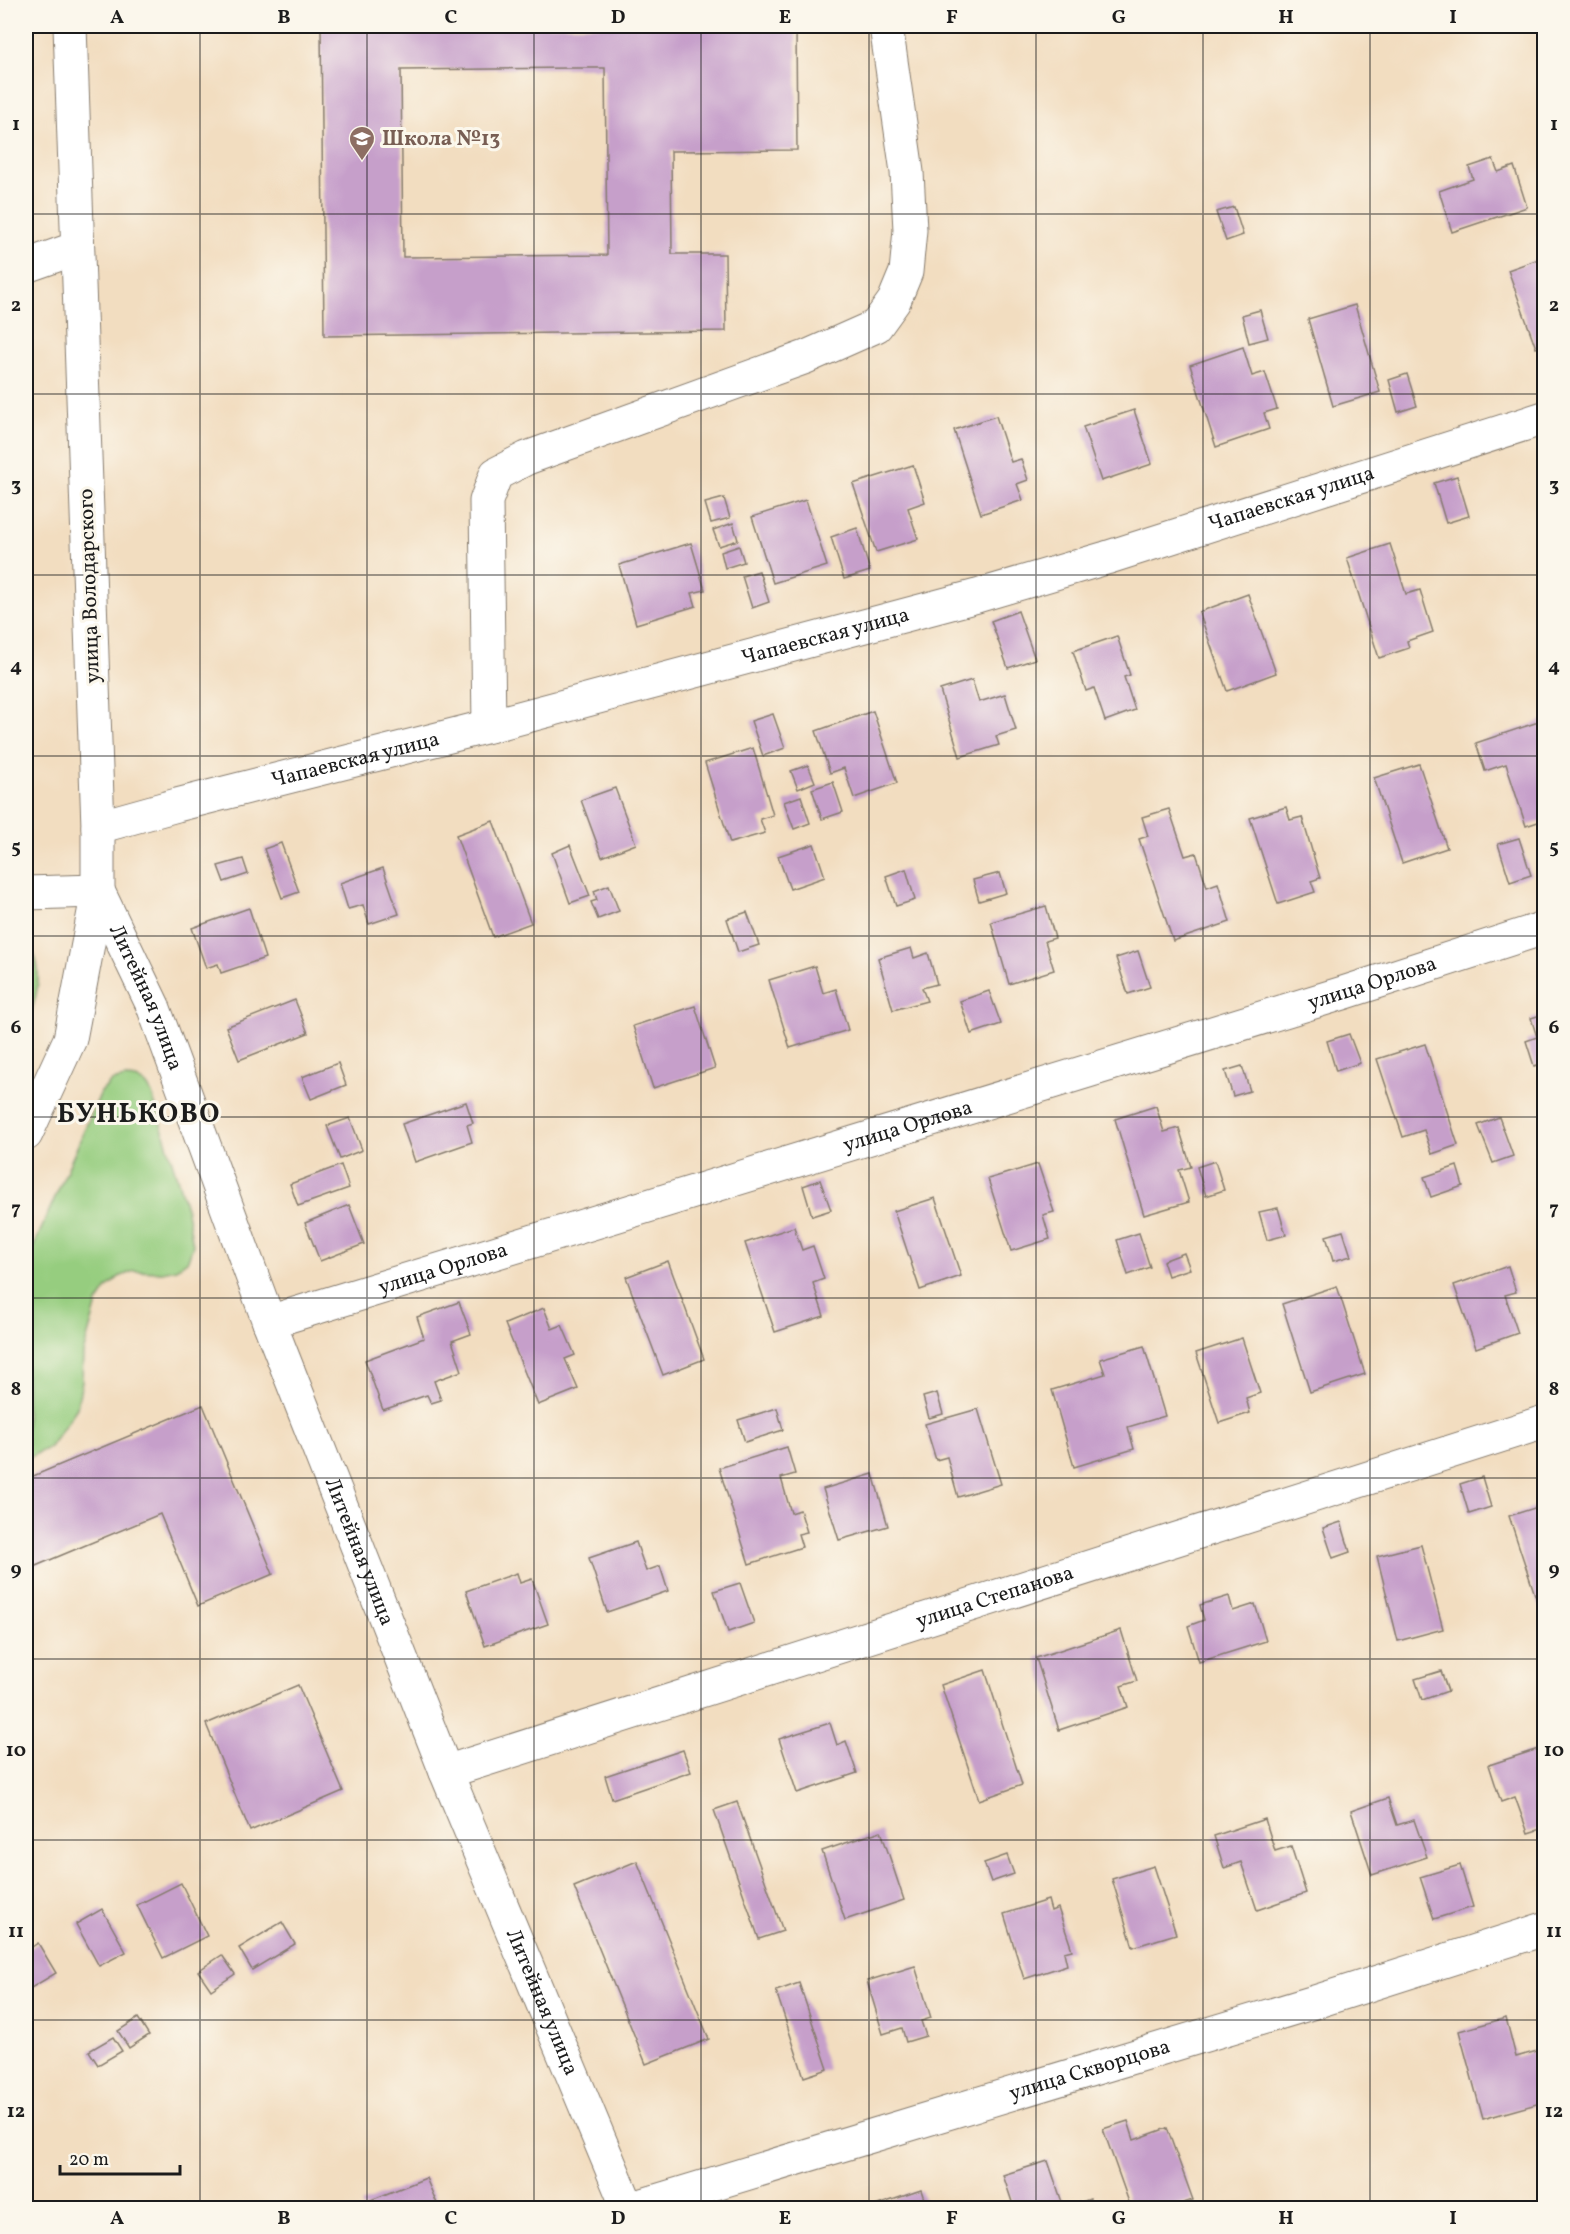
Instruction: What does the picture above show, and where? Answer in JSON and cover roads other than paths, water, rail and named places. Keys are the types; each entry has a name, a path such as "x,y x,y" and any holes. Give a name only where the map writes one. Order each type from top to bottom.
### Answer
{"street":[{"name":"улица Володарского","path":"26,1134 70,1039 98,891 99,827 70,26"},
{"path":"489,726 486,501 496,474 527,458 806,357 876,326 894,301 906,272 910,230 907,172 886,26"},
{"path":"26,266 77,248"},
{"name":"Чапаевская улица","path":"99,827 988,593 1545,418"},
{"path":"26,893 98,891"},
{"name":"Литейная улица","path":"98,891 153,1006 269,1322 446,1772 628,2208"},
{"name":"улица Орлова","path":"269,1322 1343,993 1545,927"},
{"name":"улица Степанова","path":"446,1772 1545,1422"},
{"name":"улица Скворцова","path":"633,2208 1318,2001 1545,1929"}],"place":[{"name":"Школа №13","path":"362,162"}],"district":[{"name":"БУНЬКОВО","path":"139,1115"}]}
